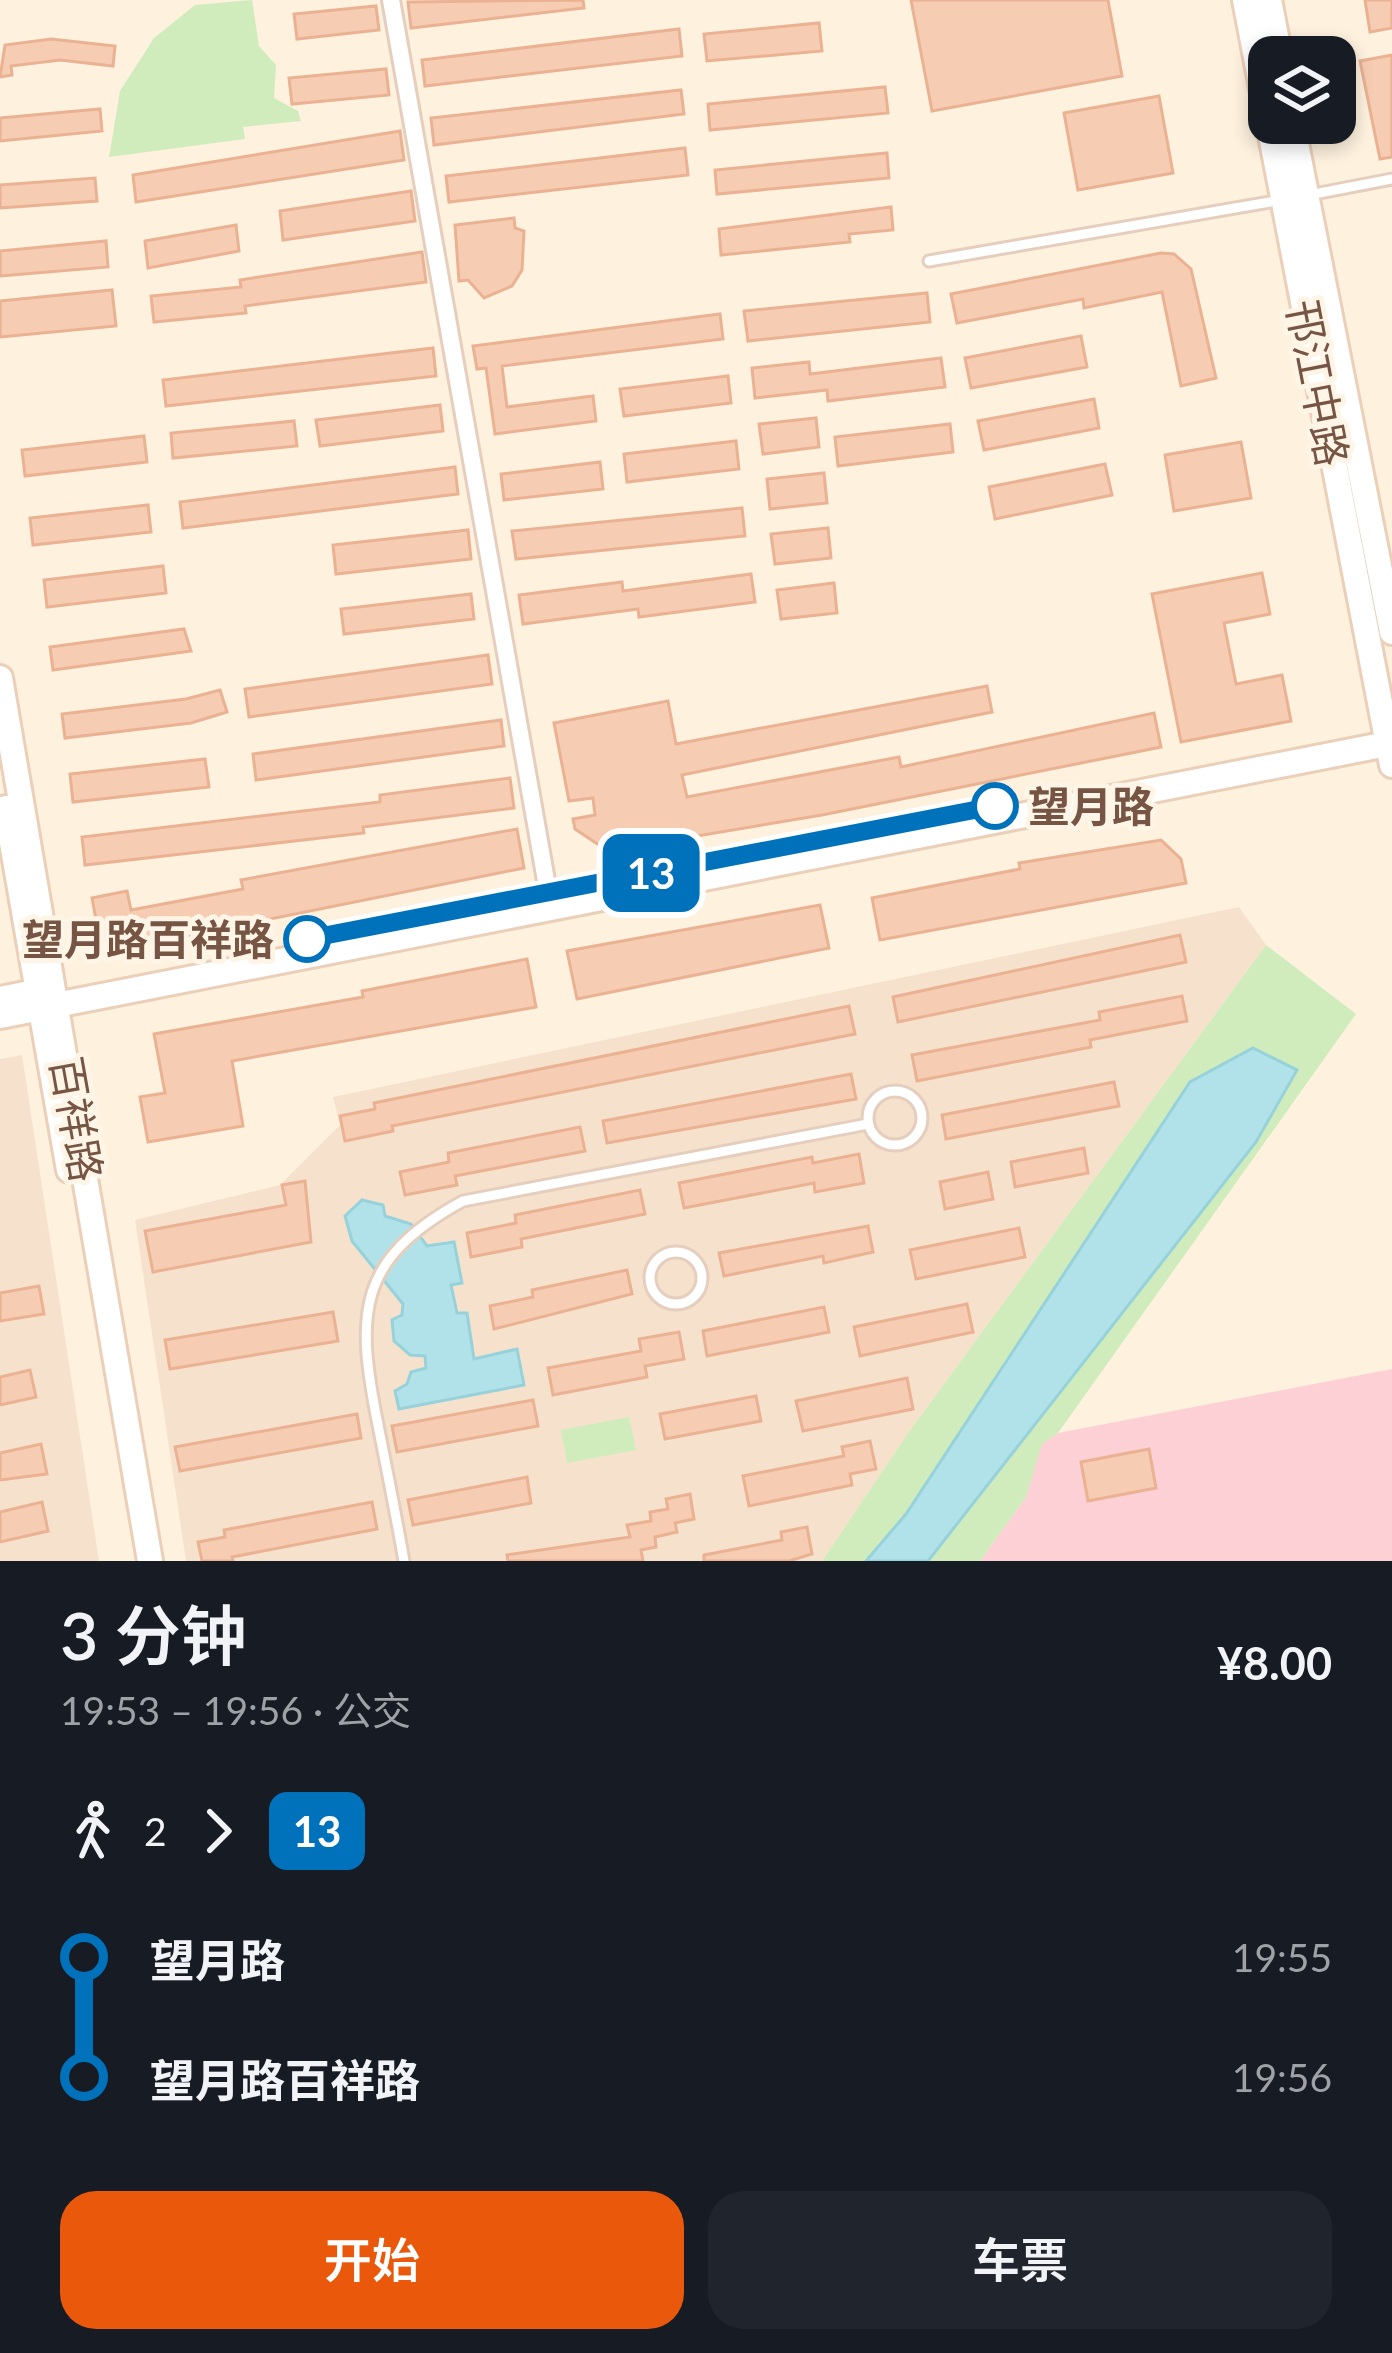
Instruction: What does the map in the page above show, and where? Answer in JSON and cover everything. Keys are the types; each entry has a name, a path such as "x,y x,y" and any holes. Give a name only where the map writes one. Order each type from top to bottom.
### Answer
{"street":[{"path":"391,0 548,892"},
{"name":"邗江中路","path":"1245,0 1392,632"},
{"path":"1269,0 1276,36"},
{"name":"邗江中路","path":"1293,144 1294,198 1390,743"},
{"name":"百祥路","path":"0,678 137,1561"},
{"path":"0,1016 47,998 548,892 1390,743"},
{"path":"0,999 47,998 1390,743"},
{"name":"百祥路","path":"0,771 47,998 150,1561"}],"lane":[{"path":"929,260 1392,179"},
{"path":"889,1092 903,1092 921,1113 913,1138 900,1144 886,1144 868,1124 876,1098 889,1092"},
{"path":"404,1561 363,1352 373,1287 398,1248 429,1220 463,1201 868,1124"},
{"path":"679,1252 694,1259 702,1274 695,1297 671,1304 656,1295 649,1279 655,1262 679,1252"}],"shaded area":[{"path":"1239,907 1266,945 908,1433 822,1561 186,1561 135,1220 280,1185 340,1125 333,1097"},
{"path":"22,1055 99,1561 0,1561 0,1059"},
{"path":"1392,1369 1392,1561 980,1561 1026,1497 1041,1444 1058,1433"}],"green space":[{"path":"252,0 259,46 276,65 274,98 298,111 301,121 243,127 245,139 109,157 120,91 154,38 195,5"},
{"path":"1266,945 1356,1014 1058,1433 1042,1444 1026,1497 980,1561 822,1561 908,1433"},
{"path":"629,1417 636,1450 567,1463 561,1430"}],"water":[{"path":"1253,1048 1297,1070 1256,1142 928,1561 866,1561 906,1514 1190,1082"},
{"path":"362,1200 383,1205 385,1216 411,1224 427,1246 454,1242 462,1283 451,1285 457,1313 467,1313 474,1359 517,1349 524,1385 399,1409 395,1391 407,1384 411,1372 426,1368 425,1356 410,1355 394,1341 392,1320 402,1315 403,1304 352,1241 345,1216"}],"building":[{"path":"583,0 584,8 411,28 408,2"},
{"path":"911,0 1108,0 1122,76 932,111"},
{"path":"1365,0 1392,0 1392,28 1370,32"},
{"path":"376,6 379,30 297,39 294,14"},
{"path":"819,23 822,51 707,61 704,34"},
{"path":"679,29 682,56 425,86 422,60"},
{"path":"51,39 115,46 113,66 60,60 11,66 12,75 0,77 5,45"},
{"path":"1392,55 1392,157 1380,159 1360,61"},
{"path":"386,69 389,95 292,104 289,78"},
{"path":"885,87 888,113 710,130 708,104"},
{"path":"681,90 684,114 434,145 431,118"},
{"path":"1159,96 1173,173 1078,190 1064,113"},
{"path":"100,109 102,131 0,141 0,118"},
{"path":"400,131 404,160 136,202 133,175"},
{"path":"685,148 688,175 449,202 446,176"},
{"path":"887,153 889,178 717,194 715,170"},
{"path":"95,178 97,201 0,208 0,185"},
{"path":"411,191 415,221 283,240 280,211"},
{"path":"891,207 893,230 849,234 850,242 721,255 719,229"},
{"path":"514,218 515,228 524,231 522,270 512,286 484,298 468,280 459,281 455,225"},
{"path":"236,225 239,251 148,268 145,241"},
{"path":"106,241 108,267 0,276 0,251"},
{"path":"422,252 426,282 245,306 246,313 154,322 151,296 241,287 240,280"},
{"path":"1174,254 1191,269 1216,378 1181,386 1162,292 1084,308 1083,299 957,323 951,294"},
{"path":"112,290 116,326 0,337 0,301"},
{"path":"927,293 930,322 748,341 744,311"},
{"path":"720,314 723,339 502,366 507,407 593,396 596,421 495,434 486,368 477,369 473,346"},
{"path":"1081,336 1087,367 971,388 965,358"},
{"path":"433,348 436,376 166,406 163,380"},
{"path":"941,358 945,387 828,401 827,390 755,398 752,368 809,362 810,374"},
{"path":"728,376 731,403 624,416 620,389"},
{"path":"1094,399 1099,428 984,450 978,421"},
{"path":"440,405 443,431 320,446 316,420"},
{"path":"816,418 819,447 763,454 759,424"},
{"path":"294,421 297,446 173,458 171,433"},
{"path":"950,424 953,452 838,466 835,437"},
{"path":"144,436 147,462 25,476 22,450"},
{"path":"736,441 739,469 627,482 624,454"},
{"path":"1241,442 1251,498 1174,511 1165,455"},
{"path":"600,462 603,489 504,500 501,474"},
{"path":"1105,464 1112,495 995,519 989,487"},
{"path":"455,467 458,494 183,528 180,502"},
{"path":"824,473 827,503 770,509 767,479"},
{"path":"148,505 151,532 33,545 30,518"},
{"path":"742,508 745,536 516,559 512,531"},
{"path":"828,528 831,558 775,564 771,534"},
{"path":"468,530 471,559 336,574 333,545"},
{"path":"163,566 166,593 47,607 44,580"},
{"path":"1262,573 1270,614 1224,623 1236,684 1282,675 1291,721 1181,742 1152,594"},
{"path":"751,574 755,602 639,617 638,609 523,624 519,595 622,582 623,591"},
{"path":"834,583 837,613 781,619 777,590"},
{"path":"471,594 474,619 344,634 341,609"},
{"path":"184,629 191,651 53,670 50,647"},
{"path":"488,655 492,684 249,717 245,689"},
{"path":"987,686 992,712 682,775 687,797 899,757 901,767 1154,713 1161,747 822,815 608,851 575,829 573,819 595,815 593,798 569,801 554,723 668,701 676,744"},
{"path":"220,690 227,712 191,723 65,738 62,714 186,699"},
{"path":"501,720 504,746 256,780 253,754"},
{"path":"205,759 209,787 73,802 70,774"},
{"path":"510,778 514,808 363,827 364,833 85,865 82,837 380,802 380,795"},
{"path":"517,829 524,868 116,950 99,936 92,898 127,891 131,910 243,889 241,880"},
{"path":"1161,840 1181,859 1186,883 880,940 872,898 1020,869 1019,863"},
{"path":"820,905 829,948 577,999 567,951"},
{"path":"1180,935 1186,962 898,1022 893,997"},
{"path":"527,959 536,1007 232,1061 243,1126 148,1142 140,1097 165,1093 154,1034 363,997 362,991"},
{"path":"1182,996 1187,1021 1090,1040 1091,1047 917,1081 912,1055 1100,1020 1099,1012"},
{"path":"849,1006 855,1034 392,1126 393,1131 345,1141 340,1116 375,1109 374,1103"},
{"path":"851,1074 856,1099 607,1143 603,1121"},
{"path":"1114,1082 1119,1106 946,1139 942,1115"},
{"path":"580,1127 585,1151 455,1176 457,1185 405,1195 400,1172 449,1162 448,1153"},
{"path":"1084,1148 1088,1173 1015,1187 1011,1162"},
{"path":"859,1154 864,1183 815,1192 814,1183 684,1208 679,1183 812,1157 813,1163"},
{"path":"988,1172 993,1199 945,1209 940,1182"},
{"path":"305,1181 311,1242 153,1272 145,1231 286,1205 282,1185"},
{"path":"640,1190 645,1214 521,1239 522,1247 471,1257 467,1233 516,1223 515,1215"},
{"path":"868,1226 873,1252 824,1263 823,1256 724,1276 719,1253"},
{"path":"1019,1228 1025,1257 916,1279 910,1250"},
{"path":"627,1270 632,1294 494,1329 490,1306 533,1297 532,1290"},
{"path":"39,1286 44,1314 0,1321 0,1293"},
{"path":"967,1304 973,1332 860,1356 854,1327"},
{"path":"824,1307 829,1332 707,1356 703,1331"},
{"path":"333,1312 338,1341 170,1369 165,1340"},
{"path":"679,1332 684,1359 645,1366 647,1377 553,1395 548,1368 641,1351 639,1339"},
{"path":"30,1370 36,1397 0,1405 0,1377"},
{"path":"907,1378 913,1409 803,1431 796,1401"},
{"path":"756,1396 761,1421 665,1439 660,1414"},
{"path":"533,1400 538,1426 397,1452 392,1426"},
{"path":"357,1414 361,1438 180,1471 175,1447"},
{"path":"870,1441 876,1469 850,1474 852,1485 749,1506 743,1476 844,1456 842,1447"},
{"path":"41,1444 47,1474 0,1480 0,1453"},
{"path":"1149,1449 1156,1488 1088,1501 1081,1462"},
{"path":"527,1477 531,1503 413,1525 408,1500"},
{"path":"690,1494 694,1519 675,1523 677,1532 655,1537 656,1547 641,1550 643,1561 508,1561 507,1555 630,1537 627,1525 651,1521 650,1512 668,1509 666,1499"},
{"path":"42,1502 48,1531 0,1542 0,1512"},
{"path":"372,1502 377,1529 232,1557 233,1561 202,1561 198,1542 225,1537 224,1530"},
{"path":"807,1527 812,1554 789,1561 704,1561 704,1555 782,1540 781,1532"}],"bus line":[{"name":"13","path":"307,939 995,806"}],"place":[{"name":"望月路","path":"995,806"},
{"name":"望月路百祥路","path":"307,939"}]}
